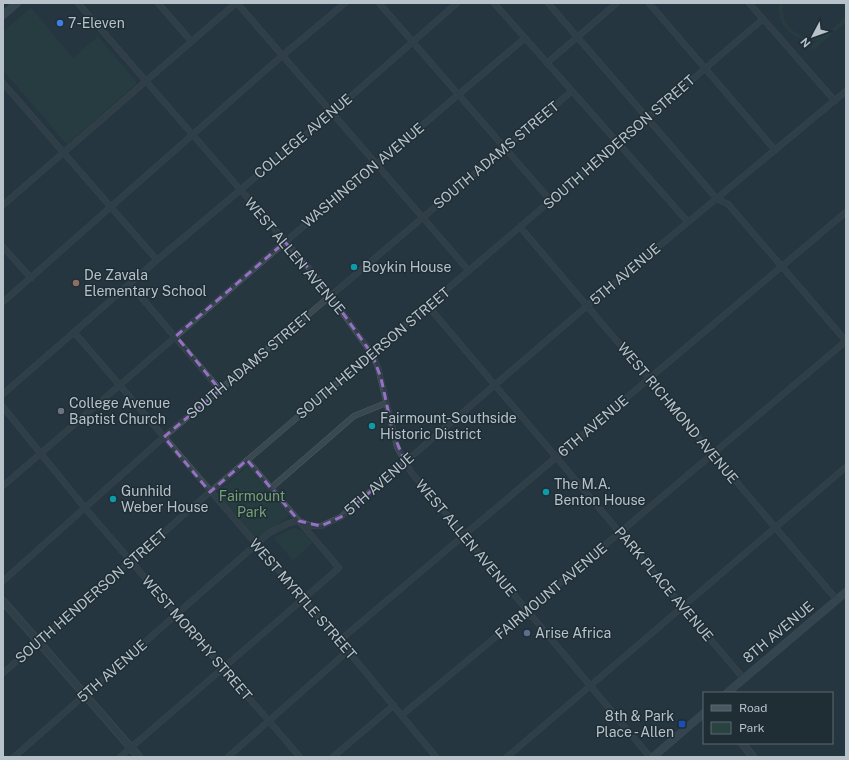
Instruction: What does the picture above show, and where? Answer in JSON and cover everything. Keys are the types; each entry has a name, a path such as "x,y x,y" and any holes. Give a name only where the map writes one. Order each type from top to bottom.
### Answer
{"main road":[{"path":"3,15 17,3"},
{"name":"8TH AVENUE","path":"728,692 846,592"},
{"path":"652,757 703,714"}],"street":[{"name":"WEST ALLEN AVENUE","path":"78,3 331,296 372,354 378,367 397,447 411,472 463,536 652,757"},
{"path":"158,3 191,41"},
{"path":"3,205 191,41 237,3 469,270"},
{"path":"3,302 283,55 345,3"},
{"path":"379,3 550,201"},
{"name":"COLLEGE AVENUE","path":"3,394 157,260 333,112 457,3"},
{"path":"494,3 688,222"},
{"path":"548,3 718,199 728,204 846,341"},
{"path":"547,63 617,3"},
{"path":"649,3 775,150"},
{"path":"749,3 835,101"},
{"name":"SOUTH HENDERSON STREET","path":"3,673 247,460 763,19"},
{"name":"WASHINGTON AVENUE","path":"3,486 524,38"},
{"path":"3,83 157,260"},
{"name":"SOUTH ADAMS STREET","path":"3,581 164,437 504,147 572,91"},
{"name":"5TH AVENUE","path":"14,757 269,533 279,527 300,522 312,526 322,526 341,517 587,306 718,199 846,91"},
{"name":"6TH AVENUE","path":"339,640 846,212"},
{"name":"WEST RICHMOND AVENUE","path":"520,227 837,600"},
{"path":"3,246 31,278"},
{"path":"130,284 176,336 220,390"},
{"name":"PARK PLACE AVENUE","path":"428,306 744,679"},
{"name":"WEST MYRTLE STREET","path":"74,332 210,492 339,640 436,757"},
{"name":"FAIRMOUNT AVENUE","path":"402,715 846,341"},
{"path":"271,488 354,416 386,403"},
{"name":"WEST MORPHY STREET","path":"3,407 85,508 300,757"},
{"path":"120,757 339,568 247,460"},
{"path":"507,757 846,468"},
{"path":"3,601 139,757"},
{"path":"228,757 348,651"},
{"path":"334,757 394,705"},
{"path":"743,744 753,757"}],"highlighted area":[{"path":"285,242 320,281 372,354 381,378 393,433 405,462 341,517 321,526 299,521 247,460 210,492 164,437 220,390 176,336"}],"green space":[{"path":"779,3 783,3 784,19 788,25 799,35 806,37 814,37 829,32 846,16 846,22 813,50 811,47 818,40 802,39 789,32 781,19"},
{"path":"31,8 73,58 98,37 137,83 67,144 3,70 3,32"},
{"name":"Fairmount Park","path":"247,467 289,515 257,542 215,494"},
{"path":"294,528 303,532 312,543 293,560 274,538"}],"place":[{"name":"7-Eleven","path":"60,23"},
{"name":"Boykin House","path":"354,267"},
{"name":"De Zavala Elementary School","path":"76,283"},
{"name":"College Avenue Baptist Church","path":"61,411"},
{"name":"Fairmount-Southside Historic District","path":"372,426"},
{"name":"The M.A. Benton House","path":"546,492"},
{"name":"Gunhild Weber House","path":"113,499"},
{"name":"Arise Africa","path":"527,633"},
{"name":"8th & Park Place - Allen","path":"682,724"}]}
